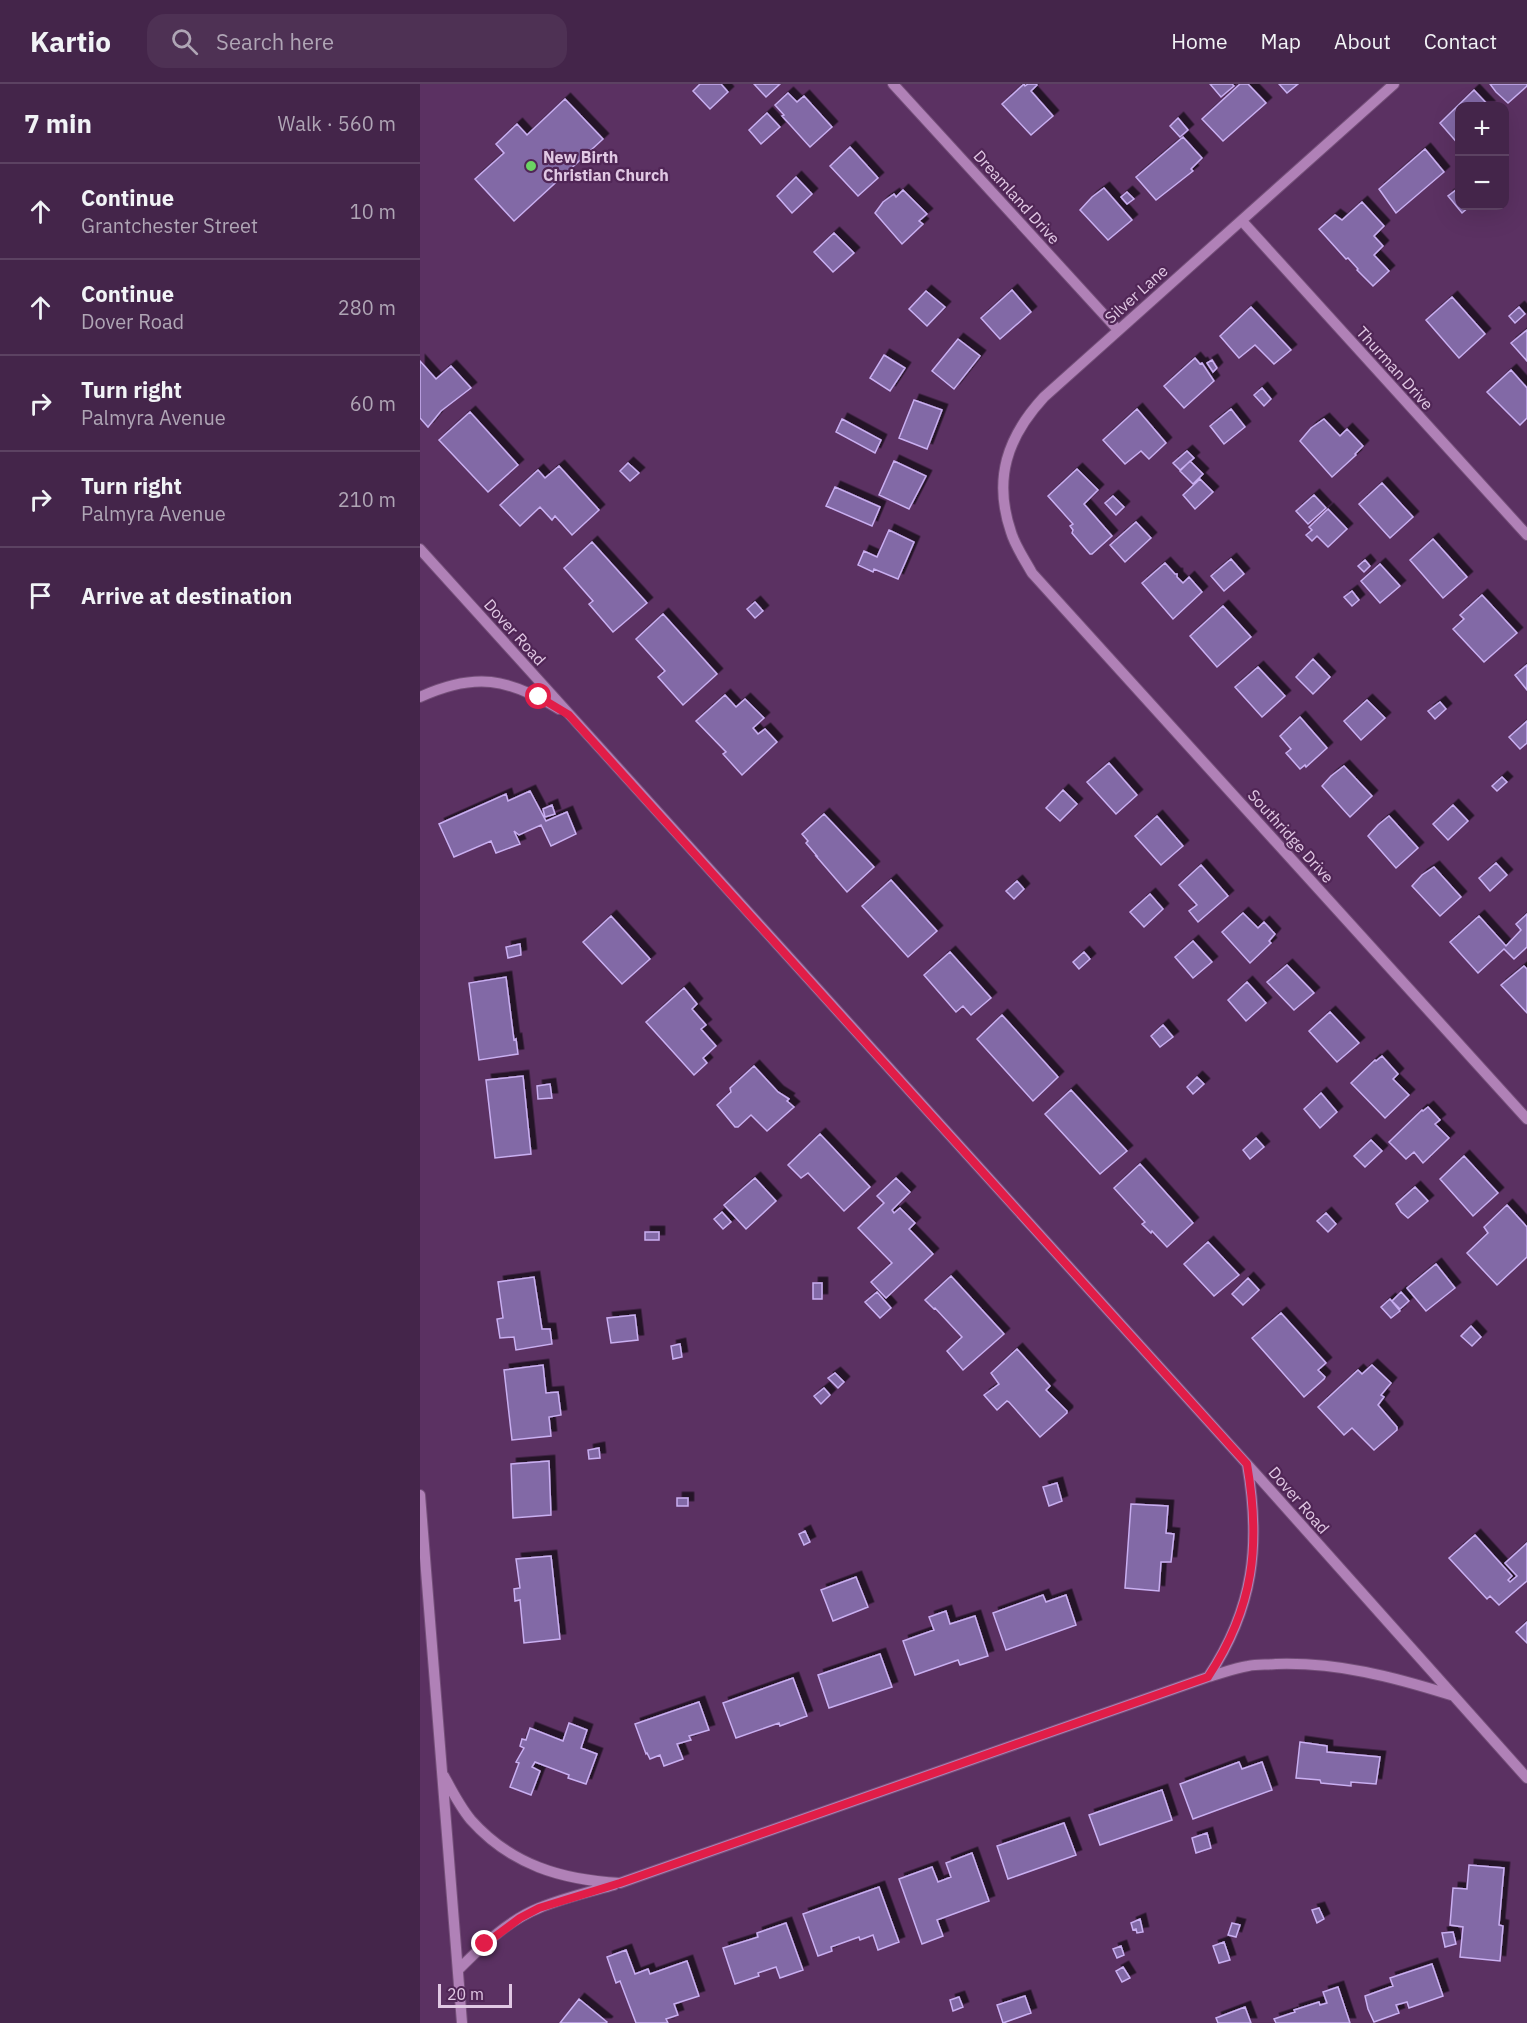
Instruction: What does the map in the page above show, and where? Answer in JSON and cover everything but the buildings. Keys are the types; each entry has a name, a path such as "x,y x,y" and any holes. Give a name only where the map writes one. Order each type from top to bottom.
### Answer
{"street":[{"name":"Dreamland Drive","path":"893,84 1118,330"},
{"name":"Silver Lane","path":"1032,573 1011,534 1003,501 1004,466 1014,438 1027,416 1044,397 1118,330 1394,84"},
{"name":"Thurman Drive","path":"1242,221 1527,535"},
{"name":"Dover Road","path":"420,549 1247,1464 1527,1778"},
{"name":"Southridge Drive","path":"1032,573 1527,1119"},
{"path":"420,697 447,685 474,682 498,683 529,692 569,715"},
{"path":"1208,1677 1222,1656 1235,1628 1248,1589 1255,1528 1254,1501 1247,1464"},
{"path":"420,1495 462,2023"},
{"path":"458,1970 485,1944 520,1918 539,1908 620,1883 1208,1677 1249,1666 1330,1665 1397,1678 1451,1695"},
{"path":"444,1776 471,1820 502,1847 529,1864 586,1881 620,1883"}],"place":[{"name":"New Birth Christian Church","path":"531,166"}],"route":[{"path":"485,1944 520,1918 539,1908 620,1883 1208,1677 1222,1656 1235,1628 1248,1589 1255,1528 1254,1501 1247,1464 569,715 539,697"}]}
